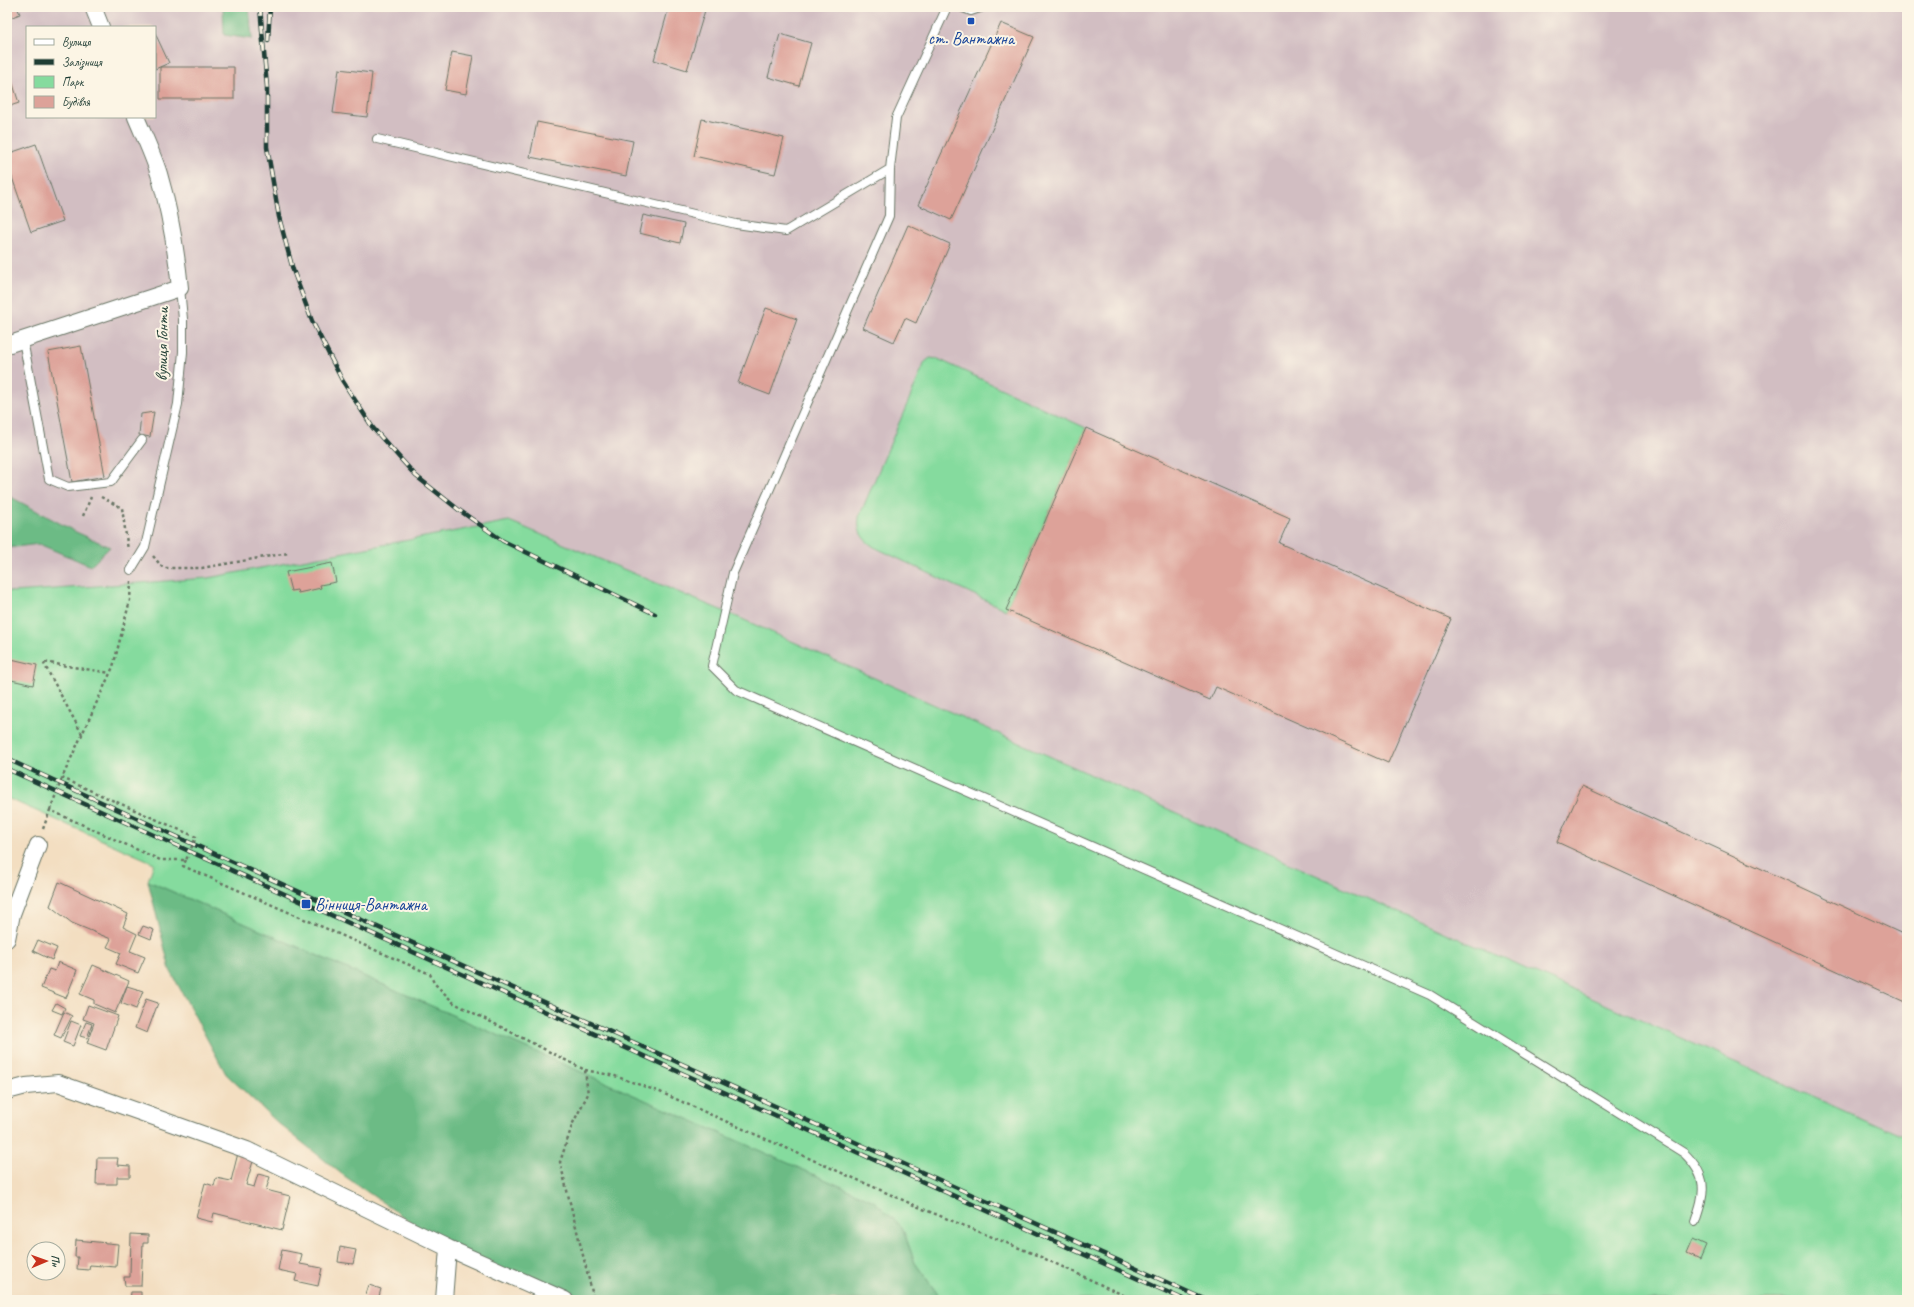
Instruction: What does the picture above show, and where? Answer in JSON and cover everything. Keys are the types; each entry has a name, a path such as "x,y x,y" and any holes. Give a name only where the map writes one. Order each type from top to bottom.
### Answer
{"street":[{"path":"93,7 101,26"},
{"name":"вулиця Гонти","path":"136,118 158,172 167,206 174,240 180,288"},
{"path":"7,345 180,288"},
{"path":"7,938 10,914 38,845"},
{"path":"7,1091 26,1086 58,1083 93,1094 247,1150 448,1248 565,1300"},
{"path":"444,1300 448,1248"}],"lane":[{"path":"947,7 896,118 890,169 889,216 733,574 712,666 736,690 1430,995 1684,1153 1696,1165 1703,1182 1703,1200 1695,1222"},
{"path":"961,7 971,11 983,7"},
{"path":"377,139 736,224 786,231 890,169"},
{"name":"вулиця Гонти","path":"131,570 145,547 178,404 183,352 183,319 180,288"},
{"path":"23,340 49,479 68,487 111,482 142,440"}],"path":[{"path":"38,845 62,778 110,673 130,600 131,570 122,508 79,486"},
{"path":"83,516 92,493"},
{"path":"145,547 163,568 202,568 288,553"},
{"path":"82,735 43,662 110,673"},
{"path":"62,778 196,837 183,866 430,974 434,983 454,1003 586,1070 615,1076 660,1092 923,1209 1039,1256 1134,1300"},
{"path":"50,810 160,860 186,860"},
{"path":"586,1070 588,1094 573,1123 560,1162 594,1300"}],"shaded area":[{"path":"7,7 223,7 224,35 252,39 249,7 1907,7 1907,1139 742,619 208,578 14,592 7,591"}],"green space":[{"path":"223,7 249,7 252,39 224,35"},
{"path":"930,358 938,359 1086,428 1006,610 874,547 861,535 859,517 925,362"},
{"path":"7,495 76,532 110,547 91,566 39,544 7,548"},
{"path":"509,521 742,619 1907,1139 1907,1300 942,1300 915,1263 902,1227 873,1201 148,881 154,863 7,798 7,591 14,592 208,578"},
{"path":"148,881 874,1201 902,1227 915,1263 942,1300 565,1300 448,1248 343,1175 278,1123 226,1074 170,970"}],"building":[{"path":"7,7 17,7 20,14 7,19"},
{"path":"669,7 706,7 687,70 654,60"},
{"path":"1001,23 1034,37 951,220 918,205"},
{"path":"780,34 811,43 799,86 768,77"},
{"path":"156,35 169,63 156,69"},
{"path":"452,52 473,56 466,94 445,90"},
{"path":"160,67 234,67 234,99 160,99"},
{"path":"339,69 372,73 367,117 333,113"},
{"path":"7,72 9,72 19,103 7,107"},
{"path":"702,119 784,138 775,174 694,156"},
{"path":"537,122 633,141 626,176 530,157"},
{"path":"36,144 63,221 31,232 7,163 7,154"},
{"path":"643,215 684,224 680,243 639,233"},
{"path":"908,225 950,244 916,323 905,318 894,342 863,328"},
{"path":"766,308 797,319 770,395 738,383"},
{"path":"81,346 105,476 72,482 48,352"},
{"path":"154,412 150,437 139,435 141,414"},
{"path":"1086,428 1290,518 1279,543 1451,619 1388,763 1216,687 1210,700 1006,610"},
{"path":"332,563 336,582 320,585 321,588 298,593 297,590 291,591 286,572"},
{"path":"7,658 37,665 33,685 7,679"},
{"path":"1582,786 1907,936 1907,1003 1557,842"},
{"path":"59,882 128,914 123,927 137,934 130,951 145,957 138,973 116,964 121,953 107,947 111,939 72,923 50,906"},
{"path":"143,926 154,930 151,939 139,934"},
{"path":"38,940 57,948 52,960 33,951"},
{"path":"58,962 77,970 66,998 41,988 49,969 55,971"},
{"path":"93,965 129,981 115,1013 94,1004 94,1000 80,994"},
{"path":"127,986 143,991 136,1009 121,1003"},
{"path":"146,999 158,1003 147,1033 135,1028"},
{"path":"56,1003 65,1008 62,1014 52,1010"},
{"path":"88,1005 118,1016 106,1050 87,1043 94,1023 83,1019"},
{"path":"64,1012 72,1016 61,1038 54,1035"},
{"path":"71,1021 81,1025 73,1046 63,1042"},
{"path":"86,1022 92,1024 87,1038 80,1036"},
{"path":"238,1153 254,1158 246,1185 254,1187 258,1174 270,1177 266,1190 290,1196 282,1230 214,1213 212,1222 196,1218 205,1183 214,1186 216,1178 231,1181"},
{"path":"97,1158 118,1158 117,1165 130,1166 130,1177 117,1177 117,1184 96,1184"},
{"path":"131,1234 148,1235 148,1243 143,1243 141,1286 125,1286 124,1277 130,1277"},
{"path":"1693,1239 1706,1245 1700,1259 1687,1253"},
{"path":"76,1240 118,1244 116,1267 90,1265 89,1270 77,1269 78,1257 75,1257"},
{"path":"340,1247 356,1250 353,1264 338,1262"},
{"path":"282,1250 302,1254 300,1264 322,1268 318,1286 295,1281 297,1274 278,1270"},
{"path":"369,1285 381,1289 378,1300 364,1300"},
{"path":"131,1292 141,1292 141,1300 130,1300"}],"railway":[{"path":"260,7 267,87 267,147 279,217 293,270 312,321 342,380 373,428 416,476 459,510 503,541 655,614"},
{"path":"268,41 270,7"},
{"path":"7,759 1206,1300"},
{"path":"7,769 1185,1300"}],"place":[{"name":"ст. Вантажна","path":"971,21"},
{"name":"Вінниця-Вантажна","path":"306,904"}]}
